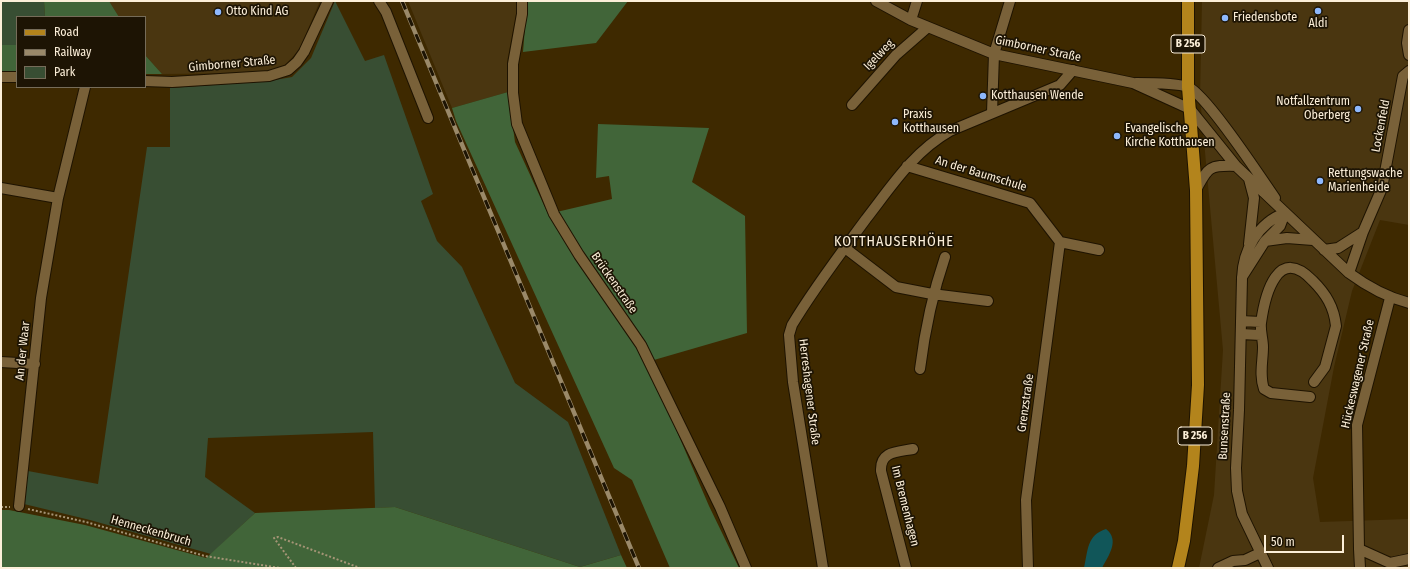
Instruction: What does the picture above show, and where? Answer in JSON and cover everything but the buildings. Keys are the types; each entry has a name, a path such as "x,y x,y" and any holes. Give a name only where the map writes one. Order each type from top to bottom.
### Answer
{"main road":[{"name":"B 256","path":"1178,568 1184,541 1193,466 1198,385 1196,190 1188,87 1188,1"}],"street":[{"name":"Gimborner Straße","path":"146,81 172,82 269,76 288,70 297,62 304,52 328,1"},
{"path":"379,1 386,12 428,118"},
{"name":"Brückenstraße","path":"522,1 522,14 513,64 513,93 517,124 554,214 579,255 636,338 650,363 720,507 746,568"},
{"name":"Gimborner Straße","path":"876,1 911,20 994,54 1133,83 1154,83 1188,87"},
{"path":"911,20 917,1"},
{"path":"992,113 994,54 1010,1"},
{"name":"Igelweg","path":"852,105 896,55 928,27"},
{"path":"1409,30 1407,43 1409,55"},
{"name":"Herreshagener Straße","path":"823,568 800,433 789,335 792,325 802,308 845,248 907,166 935,139 950,131 1060,85 1073,70"},
{"name":"Lockenfeld","path":"1349,273 1363,232 1382,188 1403,76 1409,71"},
{"path":"1,77 16,77"},
{"name":"Gimborner Straße","path":"1133,83 1190,109"},
{"path":"1188,87 1212,111 1285,213"},
{"name":"An der Waar","path":"19,506 41,298 58,198 84,88"},
{"path":"1190,109 1203,123 1236,166 1349,273 1363,283 1390,298 1409,302"},
{"path":"1191,131 1203,123 1221,124"},
{"name":"An der Baumschule","path":"907,166 1030,203 1060,242"},
{"path":"1196,190 1205,172 1217,166 1236,166"},
{"name":"Bunsenstraße","path":"1249,179 1254,198 1249,244 1243,261 1242,278 1236,468 1237,490 1242,514 1268,568"},
{"path":"1,188 58,198"},
{"path":"1242,278 1265,241 1280,226 1285,213"},
{"name":"Bunsenstraße","path":"1249,244 1273,217 1285,213"},
{"path":"1324,250 1338,248 1363,232"},
{"path":"1265,241 1287,238 1313,240"},
{"path":"1060,242 1099,250"},
{"name":"Grenzstraße","path":"1028,568 1026,500 1060,242"},
{"path":"845,248 896,287 932,294 988,301"},
{"path":"920,369 925,330 932,294 945,257"},
{"path":"1310,397 1271,393 1264,389 1261,378 1263,342 1261,335 1261,322 1268,288 1274,278 1282,271 1291,268 1297,268 1307,274 1324,291 1332,306 1336,326 1325,367 1314,382"},
{"name":"Hückeswagener Straße","path":"1360,568 1357,425 1390,298"},
{"path":"1241,322 1261,322"},
{"path":"1240,334 1261,335"},
{"path":"1,362 35,364"},
{"name":"Im Bremenhagen","path":"906,568 881,471 881,462 884,456 913,449"},
{"path":"1359,549 1390,563 1409,559"},
{"path":"1218,568 1233,561 1245,560 1260,553"}],"path":[{"name":"Henneckenbruch","path":"19,506 86,522 205,556 280,568"},
{"path":"296,568 274,538 278,537 360,568"}],"shaded area":[{"path":"109,1 320,1 299,50 283,67 261,73 162,74 146,56 146,16 118,16"},
{"path":"408,1 516,1 516,14 507,62 508,92 452,108"},
{"path":"1202,1 1409,1 1409,225 1380,220 1352,291 1334,367 1313,478 1320,522 1409,519 1409,568 1199,568 1214,495 1223,350 1200,97"}],"green space":[{"path":"1,1 44,1 45,16 16,16 16,45 1,45"},
{"path":"44,1 109,1 118,16 45,16"},
{"path":"335,1 365,61 384,55 433,194 421,201 437,241 462,267 515,383 568,422 621,555 580,567 395,507 375,508 373,432 208,438 205,477 255,513 211,554 90,520 24,504 28,471 98,484 147,147 170,147 170,88 269,81 292,77 311,58"},
{"path":"527,1 628,1 596,43 523,52"},
{"path":"1,45 16,45 16,72 1,71"},
{"path":"146,56 162,74 146,74"},
{"path":"508,92 515,142 548,214 612,199 609,176 596,178 598,124 709,128 692,182 745,216 747,333 647,362 709,506 739,568 670,568 632,480 614,468 456,121 452,108"},
{"path":"395,507 580,567 621,555 627,568 1,568 1,510 9,510 85,525 206,558 255,513"}],"water":[{"path":"1106,529 1110,533 1113,543 1110,553 1102,568 1084,568 1089,544 1095,535"}],"railway":[{"path":"402,1 639,568"}],"place":[{"name":"Aldi","path":"1318,11"},
{"name":"Otto Kind AG","path":"218,12"},
{"name":"Friedensbote","path":"1225,18"},
{"name":"Kotthausen Wende","path":"983,96"},
{"name":"Notfallzentrum Oberberg","path":"1358,109"},
{"name":"Praxis Kotthausen","path":"895,122"},
{"name":"Evangelische Kirche Kotthausen","path":"1117,136"},
{"name":"Rettungswache Marienheide","path":"1320,181"}],"district":[{"name":"KOTTHAUSERHÖHE","path":"894,242"}]}
